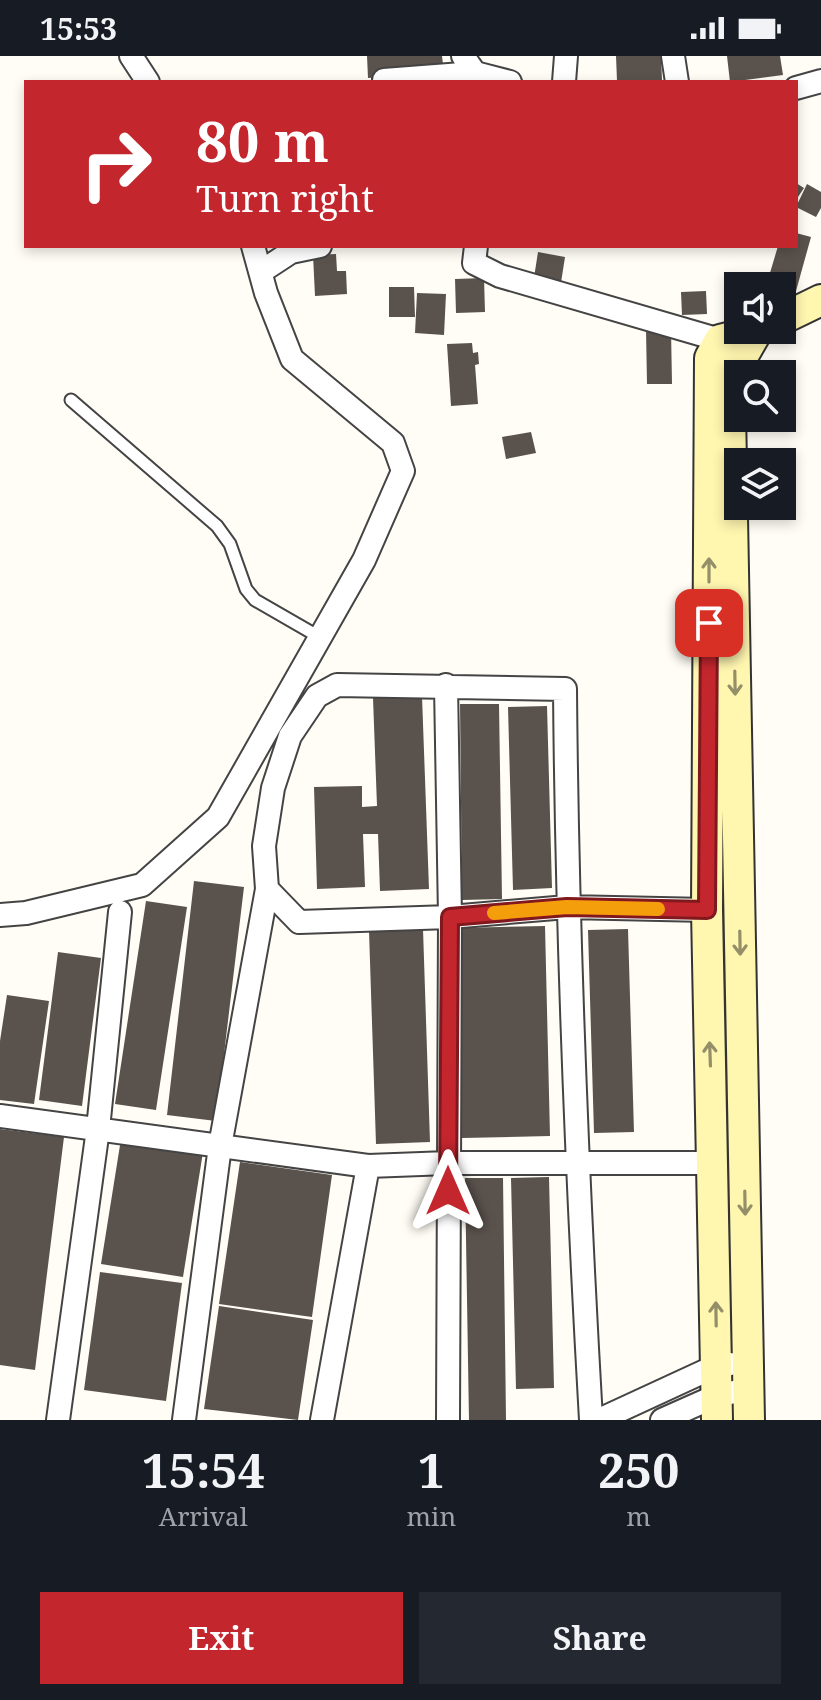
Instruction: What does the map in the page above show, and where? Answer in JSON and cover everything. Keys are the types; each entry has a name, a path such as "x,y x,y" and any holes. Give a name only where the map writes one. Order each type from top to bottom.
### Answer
{"street":[{"path":"131,56 147,80"},
{"path":"564,80 566,56"},
{"path":"673,56 677,80"},
{"path":"384,80 469,64 505,80"},
{"path":"798,87 821,81"},
{"path":"0,915 26,913 142,885 218,817 364,560 403,471 393,443 292,359 266,293 254,248"},
{"path":"262,271 291,252 310,248"},
{"path":"476,248 474,263 500,276 724,339"},
{"path":"796,312 821,300"},
{"path":"717,1408 707,910 710,358 720,340"},
{"path":"749,1420 730,411 737,366 753,344"},
{"path":"184,1420 220,1146 267,889 264,846 273,788 290,736 317,696 337,685 565,689 567,907 591,1420"},
{"path":"446,685 450,917 448,1420"},
{"path":"267,889 299,922 450,917 567,907 707,910"},
{"path":"58,1420 98,1129 120,912"},
{"path":"0,1116 368,1166 713,1163"},
{"path":"322,1420 368,1166"},
{"path":"599,1420 716,1366 748,1375"},
{"path":"662,1420 717,1408 748,1375"}],"lane":[{"path":"71,400 217,526 230,544 246,589 255,600 321,638"}],"building":[{"path":"367,56 442,56 444,73 368,78"},
{"path":"616,56 661,56 662,80 617,80"},
{"path":"727,56 780,56 783,75 730,80"},
{"path":"807,184 821,192 821,208 816,217 798,208"},
{"path":"798,234 811,237 796,291 796,272 770,272 777,248 798,248"},
{"path":"538,252 565,257 560,289 533,284"},
{"path":"336,254 337,271 346,271 347,294 315,296 313,255"},
{"path":"484,278 485,312 456,313 455,279"},
{"path":"389,287 414,287 415,317 389,317"},
{"path":"706,291 707,314 682,315 681,292"},
{"path":"417,293 446,294 444,335 415,333"},
{"path":"646,329 671,329 672,384 647,384"},
{"path":"472,343 473,353 478,352 479,364 475,365 478,404 451,406 447,344"},
{"path":"531,432 536,453 506,459 502,437"},
{"path":"422,696 429,889 380,891 378,834 363,834 365,887 317,889 314,787 362,786 362,807 377,806 373,698"},
{"path":"460,704 499,704 502,899 462,900"},
{"path":"547,706 552,888 513,890 508,707"},
{"path":"194,881 244,887 216,1121 167,1115"},
{"path":"146,901 187,907 156,1110 115,1104"},
{"path":"545,926 550,1136 462,1138 458,928"},
{"path":"423,929 430,1142 376,1144 369,931"},
{"path":"628,929 634,1132 594,1133 588,930"},
{"path":"58,952 101,958 82,1106 39,1100"},
{"path":"7,995 49,1001 34,1104 0,1100 0,1041"},
{"path":"0,1129 64,1137 35,1370 0,1365"},
{"path":"121,1139 203,1152 183,1277 101,1264"},
{"path":"240,1162 332,1175 312,1317 219,1304"},
{"path":"549,1177 554,1388 516,1389 511,1178"},
{"path":"465,1178 503,1178 506,1420 469,1420"},
{"path":"100,1272 182,1283 166,1401 84,1390"},
{"path":"219,1306 313,1320 298,1420 204,1409"}],"slow traffic":[{"path":"494,913 567,907 658,909"}],"route":[{"path":"448,1191 450,917 567,907 707,910 709,623"}]}
